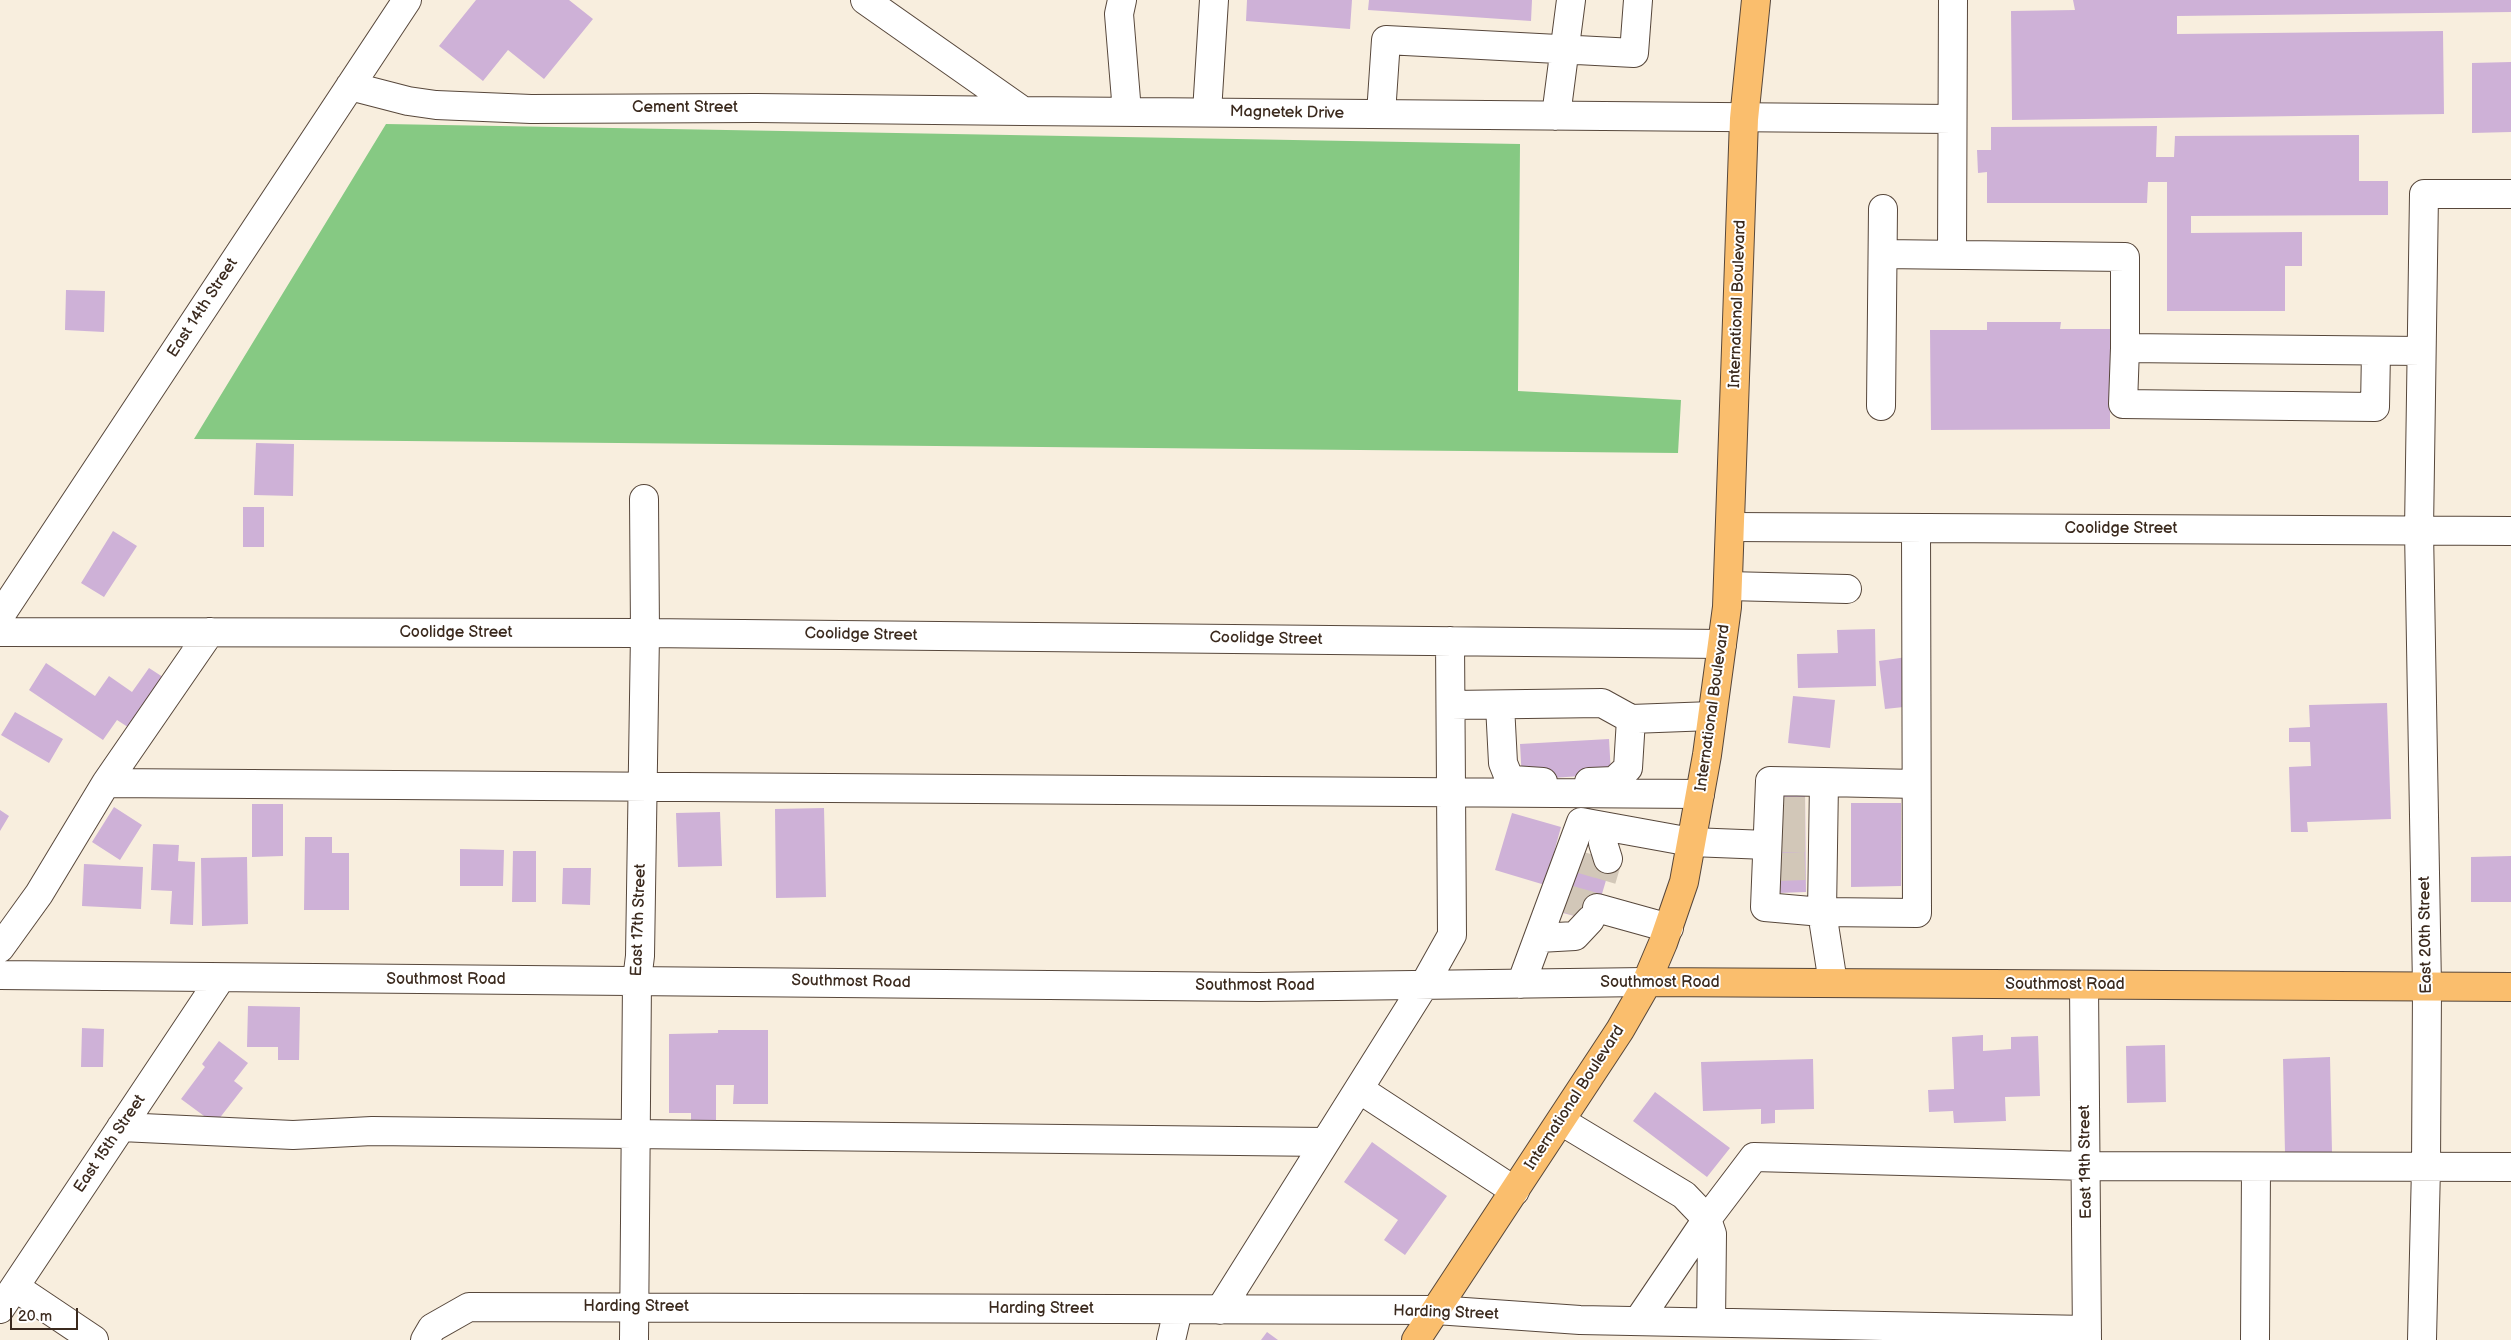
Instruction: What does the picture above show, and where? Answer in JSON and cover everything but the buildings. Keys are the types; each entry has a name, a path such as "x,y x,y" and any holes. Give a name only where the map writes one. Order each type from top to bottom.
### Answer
{"main road":[{"name":"International Boulevard","path":"1416,1340 1562,1121 1620,1030 1646,982 1669,928 1684,882 1712,716 1728,586 1744,119 1756,0"},
{"name":"Southmost Road","path":"1646,982 2511,988"}],"street":[{"name":"East 14th Street","path":"0,616 406,0"},
{"path":"864,0 1023,111"},
{"path":"1122,0 1119,14 1127,112"},
{"path":"1207,112 1214,0"},
{"path":"1556,116 1571,0"},
{"path":"1382,114 1386,40 1634,53 1638,0"},
{"path":"1952,255 1953,0"},
{"name":"Cement Street","path":"350,86 408,101 436,105 531,109 756,108 1023,111"},
{"name":"Magnetek Drive","path":"1023,111 1744,119 1952,119"},
{"name":"East 20th Street","path":"2422,1340 2426,1167 2427,987 2419,530 2424,194 2511,194"},
{"path":"1881,406 1883,209"},
{"path":"1883,254 2125,257 2124,404 2375,407 2376,351"},
{"path":"2125,348 2421,351"},
{"name":"East 17th Street","path":"634,1340 637,980 645,633 644,499"},
{"name":"Coolidge Street","path":"1731,527 2511,531"},
{"path":"1916,528 1916,784 1916,913 1822,912 1765,907 1773,811 1770,781 1916,784"},
{"path":"1728,586 1847,589"},
{"name":"Coolidge Street","path":"0,632 645,633 1722,644"},
{"path":"0,948 39,894 106,783 210,632"},
{"path":"1220,1310 1424,985 1452,935 1450,641"},
{"path":"1451,705 1602,703 1631,719 1712,716"},
{"path":"1500,705 1503,763 1507,773 1513,780 1700,794"},
{"path":"1614,788 1628,768 1631,719"},
{"path":"1824,782 1814,825 1814,866 1833,983"},
{"path":"106,783 1451,794 1614,788"},
{"path":"1521,984 1581,822 1602,846 1692,842 1771,851"},
{"path":"1539,938 1583,920 1669,928"},
{"name":"Southmost Road","path":"0,975 220,979 637,980 1259,987 1646,982"},
{"name":"East 15th Street","path":"7,1298 220,979"},
{"name":"East 19th Street","path":"2084,985 2087,1335"},
{"path":"1358,1089 1515,1191"},
{"path":"1562,1121 1684,1195 1707,1219 1712,1234 1711,1322"},
{"path":"121,1127 294,1135 372,1131 1325,1142"},
{"path":"1638,1321 1707,1219 1754,1157 2087,1166 2511,1167"},
{"path":"2255,1340 2256,1166"},
{"path":"7,1298 94,1340"},
{"name":"Harding Street","path":"425,1340 432,1328 469,1306 1436,1310 1580,1320 1711,1322 2087,1335"},
{"path":"1171,1340 1178,1310"},
{"name":"Harding Street","path":"1580,1320 1611,1340"}],"green space":[{"path":"386,124 1520,144 1518,391 1681,400 1678,453 194,439"}],"tunnel":[{"path":"1777,811 1805,811"},
{"path":"1777,838 1805,838"},
{"path":"1569,914 1587,853"},
{"path":"1590,920 1608,859"},
{"path":"1777,867 1806,866"}]}
